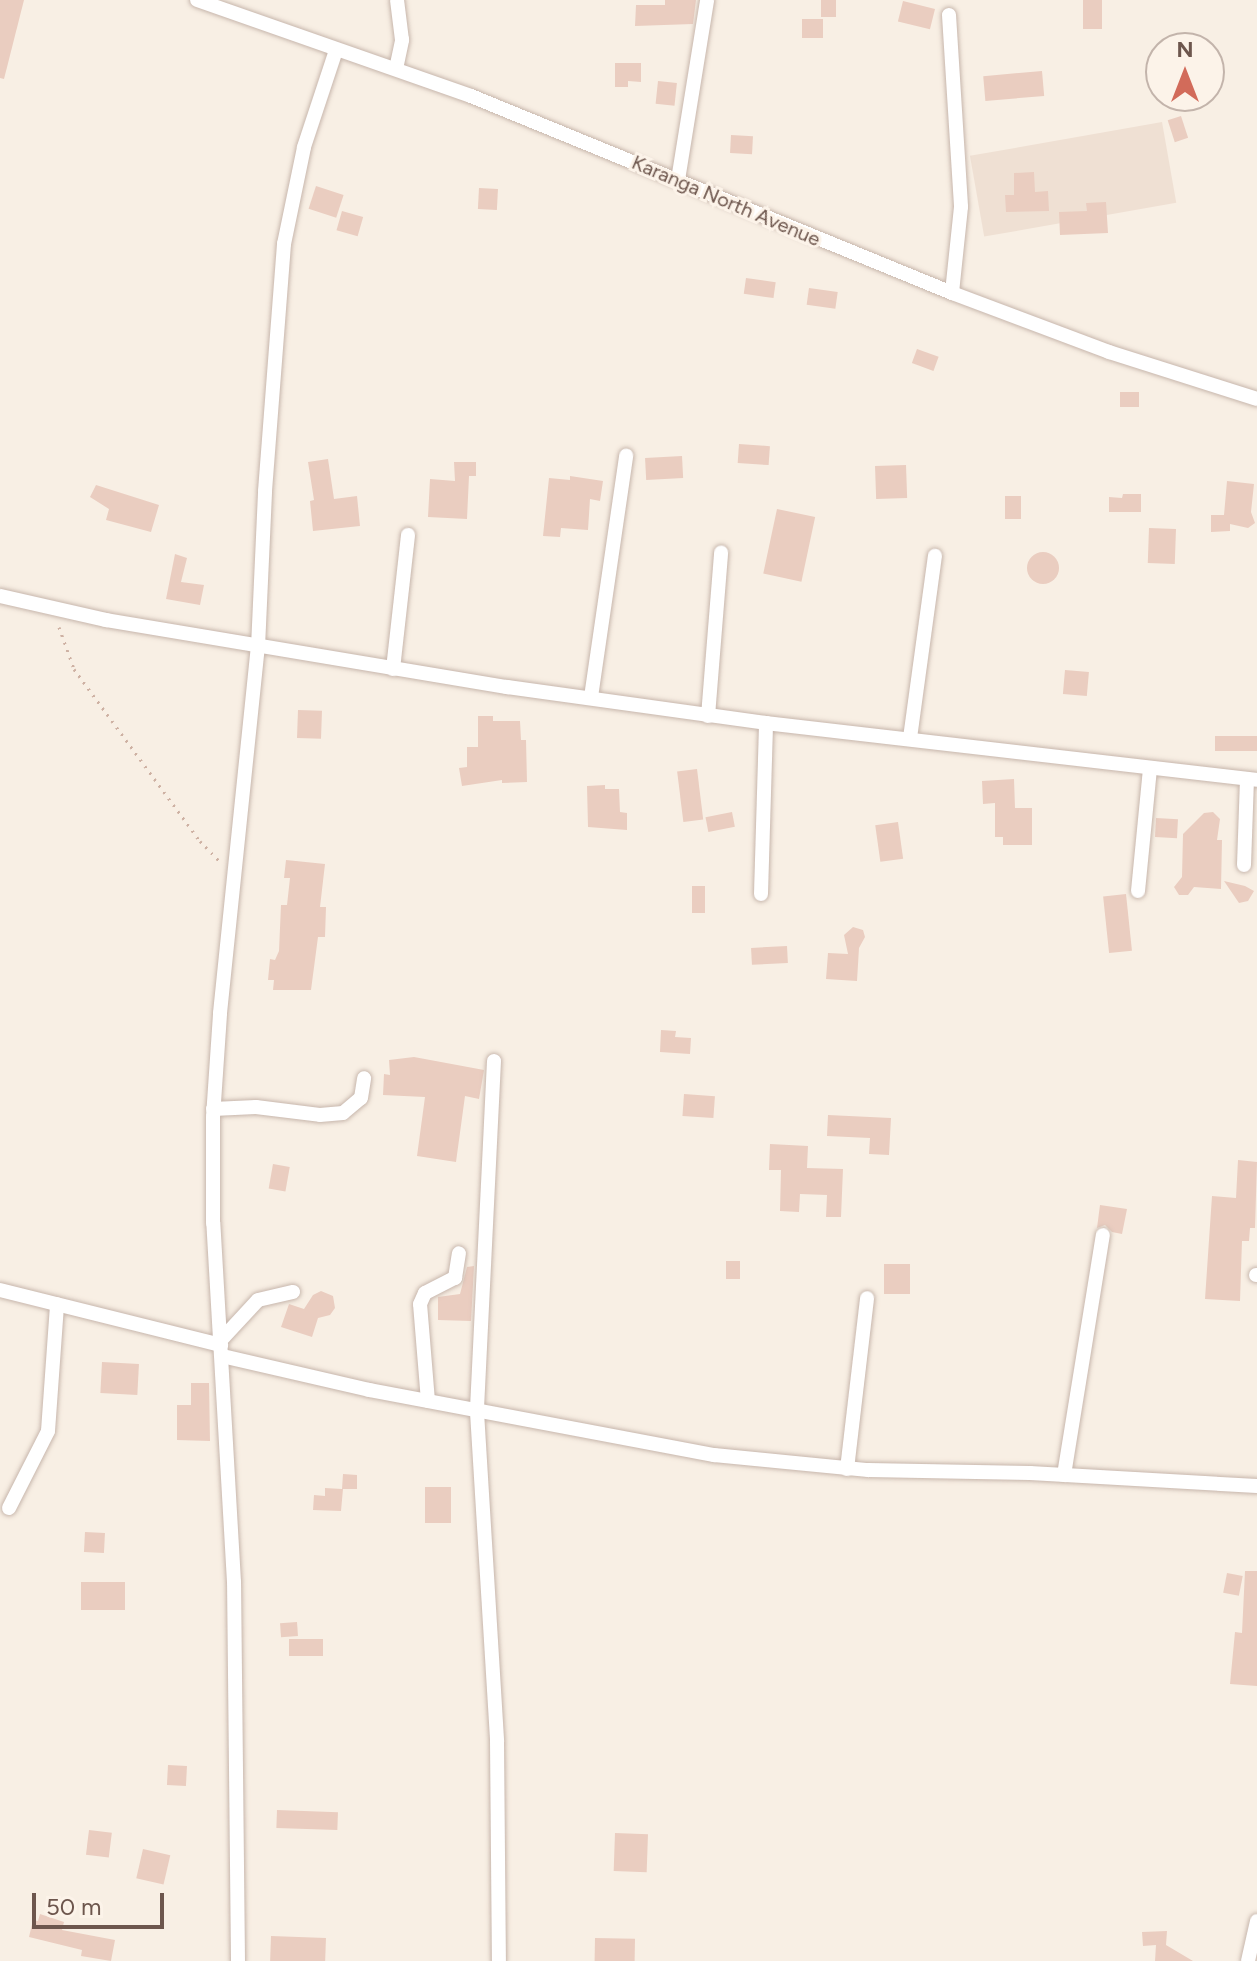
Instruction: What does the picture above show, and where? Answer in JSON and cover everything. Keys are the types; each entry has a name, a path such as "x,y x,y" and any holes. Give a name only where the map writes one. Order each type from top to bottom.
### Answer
{"street":[{"name":"Karanga North Avenue","path":"197,0 396,69 678,180 952,293 1109,352 1257,399"},
{"path":"396,69 402,40 397,0"},
{"path":"678,180 707,0"},
{"path":"949,15 961,207 952,293"},
{"path":"238,1961 234,1582 213,1223 213,1109 258,647 265,491 284,244 304,147 336,50"},
{"path":"591,697 626,456"},
{"path":"393,669 408,535"},
{"path":"708,716 721,553"},
{"path":"910,738 935,556"},
{"path":"0,596 258,647 708,716 1252,780 1244,865"},
{"path":"761,894 766,723"},
{"path":"1138,891 1150,769"},
{"path":"494,1061 477,1412 497,1741 499,1961"},
{"path":"213,1109 256,1107 320,1115 343,1113 361,1098 364,1078"},
{"path":"1064,1475 1103,1235"},
{"path":"428,1401 420,1304 425,1293 455,1278 459,1253"},
{"path":"0,1290 428,1401 714,1455 847,1469 1064,1475 1257,1486"},
{"path":"221,1347 258,1300 293,1292"},
{"path":"847,1469 867,1298"},
{"path":"9,1508 48,1431 57,1304"},
{"path":"1248,1961 1257,1921"}],"path":[{"path":"53,608 74,669 200,841 235,874"}],"shaded area":[{"path":"1162,122 1176,203 984,237 970,156"}],"building":[{"path":"0,0 24,0 4,79 0,78"},
{"path":"665,0 696,0 693,24 635,26 636,5 665,5"},
{"path":"821,0 836,0 836,17 821,17"},
{"path":"1083,0 1102,0 1102,29 1083,29"},
{"path":"903,1 935,9 930,29 898,21"},
{"path":"802,19 823,19 823,38 802,38"},
{"path":"615,63 641,63 641,82 628,81 628,87 615,87"},
{"path":"1042,71 1044,96 985,101 983,76"},
{"path":"658,81 677,83 674,106 656,104"},
{"path":"1181,116 1188,138 1175,142 1168,120"},
{"path":"731,135 753,136 752,154 730,153"},
{"path":"1034,172 1035,192 1048,191 1049,211 1006,212 1005,195 1014,195 1014,173"},
{"path":"316,186 344,195 336,218 309,209"},
{"path":"479,188 498,189 497,210 478,209"},
{"path":"1106,202 1108,233 1060,235 1059,212 1087,211 1086,203"},
{"path":"342,211 363,217 358,236 336,230"},
{"path":"746,278 776,282 773,298 744,294"},
{"path":"809,288 838,292 835,309 807,305"},
{"path":"917,349 939,357 933,371 912,363"},
{"path":"1120,392 1139,392 1139,407 1120,407"},
{"path":"739,444 770,446 769,465 738,463"},
{"path":"682,456 683,478 646,480 645,458"},
{"path":"328,459 334,499 357,496 360,526 313,531 310,501 314,500 308,462"},
{"path":"454,462 476,462 476,476 469,476 467,519 428,517 430,479 455,481"},
{"path":"906,465 907,498 876,499 875,466"},
{"path":"570,476 603,481 600,501 590,499 588,530 561,528 560,537 543,536 549,478 570,480"},
{"path":"1227,481 1254,484 1251,512 1255,523 1248,528 1230,524 1230,531 1211,532 1211,515 1224,515"},
{"path":"96,485 159,505 151,532 106,520 109,509 90,497"},
{"path":"1123,494 1141,494 1141,512 1109,512 1109,497 1122,498"},
{"path":"1005,496 1021,496 1021,519 1005,519"},
{"path":"777,509 815,517 801,582 763,574"},
{"path":"1149,528 1176,529 1175,564 1148,563"},
{"path":"1043,552 1054,557 1059,568 1054,579 1043,584 1032,579 1027,568 1032,557"},
{"path":"175,554 187,558 181,582 204,585 200,605 166,599"},
{"path":"1065,670 1089,672 1087,696 1063,694"},
{"path":"298,710 322,711 321,739 297,738"},
{"path":"478,716 493,716 493,721 520,721 521,740 526,740 527,782 502,783 502,780 462,786 459,768 467,767 467,747 478,747"},
{"path":"1215,736 1257,736 1257,751 1215,751"},
{"path":"697,769 703,820 683,822 677,771"},
{"path":"1014,779 1015,808 1032,808 1032,845 1003,845 1003,837 995,837 995,803 983,804 982,781"},
{"path":"605,785 605,789 619,789 620,812 627,813 627,830 588,827 587,786"},
{"path":"732,812 735,827 708,832 705,817"},
{"path":"1213,812 1220,819 1217,840 1222,840 1221,889 1194,887 1188,895 1179,895 1174,887 1182,877 1183,834 1204,813"},
{"path":"1156,818 1178,819 1177,838 1155,837"},
{"path":"898,822 903,859 880,862 875,825"},
{"path":"286,860 325,864 320,907 326,907 325,937 318,937 311,990 273,990 274,980 268,980 270,959 275,960 279,951 281,905 287,905 290,878 284,878"},
{"path":"1224,881 1254,891 1248,901 1239,903"},
{"path":"692,886 705,886 705,913 692,913"},
{"path":"1126,894 1132,951 1109,953 1103,896"},
{"path":"853,927 863,930 865,937 859,948 857,981 826,979 828,953 848,954 844,935"},
{"path":"787,946 788,963 752,965 751,948"},
{"path":"661,1030 676,1031 675,1037 691,1038 690,1054 660,1052"},
{"path":"414,1057 484,1070 479,1099 465,1096 456,1162 417,1156 425,1097 383,1095 384,1074 390,1075 389,1060"},
{"path":"684,1094 715,1096 713,1118 682,1116"},
{"path":"828,1115 891,1118 889,1155 869,1154 870,1138 827,1136"},
{"path":"770,1144 808,1146 807,1168 843,1169 841,1217 826,1217 827,1195 800,1194 799,1212 780,1211 781,1170 769,1170"},
{"path":"1238,1160 1257,1162 1255,1228 1250,1228 1249,1241 1242,1241 1240,1301 1205,1299 1212,1196 1236,1198"},
{"path":"273,1164 290,1167 285,1192 269,1189"},
{"path":"1100,1205 1127,1209 1122,1234 1112,1232 1105,1225 1097,1228"},
{"path":"726,1261 740,1261 740,1279 726,1279"},
{"path":"884,1264 910,1264 910,1294 884,1294"},
{"path":"474,1266 471,1321 438,1320 438,1297 460,1294 467,1267"},
{"path":"321,1291 333,1296 335,1308 330,1315 318,1318 312,1337 281,1327 289,1304 304,1309 313,1295"},
{"path":"102,1362 139,1364 137,1395 100,1393"},
{"path":"191,1383 209,1383 210,1441 177,1440 177,1405 191,1405"},
{"path":"343,1474 357,1475 357,1489 343,1489 341,1511 313,1510 314,1495 325,1496 325,1488 342,1489"},
{"path":"425,1487 451,1487 451,1523 425,1523"},
{"path":"85,1532 105,1533 104,1553 84,1552"},
{"path":"1245,1571 1257,1571 1257,1686 1230,1684 1235,1632 1242,1633"},
{"path":"1227,1573 1243,1576 1239,1596 1223,1593"},
{"path":"81,1582 125,1582 125,1610 81,1610"},
{"path":"297,1622 298,1636 281,1637 280,1623"},
{"path":"289,1639 323,1639 323,1656 289,1656"},
{"path":"168,1765 187,1766 186,1786 167,1785"},
{"path":"277,1810 338,1812 337,1830 276,1828"},
{"path":"89,1830 112,1833 109,1858 86,1855"},
{"path":"615,1833 648,1834 647,1872 614,1871"},
{"path":"143,1849 170,1855 164,1885 136,1878"},
{"path":"40,1914 64,1922 62,1930 115,1940 111,1961 81,1956 82,1950 29,1937 33,1920 38,1921"},
{"path":"1167,1931 1166,1945 1193,1961 1155,1961 1156,1945 1143,1946 1142,1932"},
{"path":"271,1936 326,1938 325,1961 270,1961"},
{"path":"595,1938 635,1939 635,1961 595,1961"}]}
